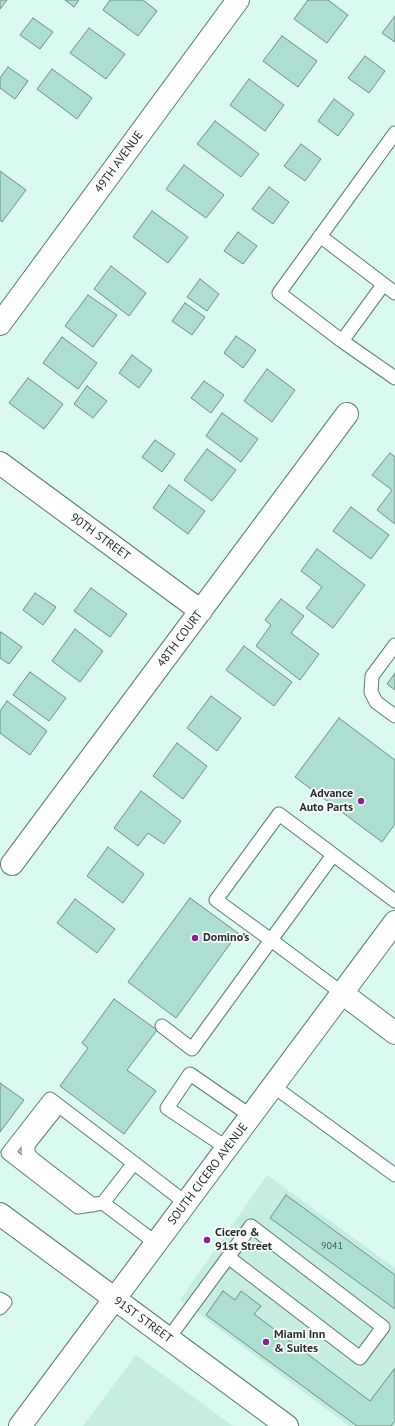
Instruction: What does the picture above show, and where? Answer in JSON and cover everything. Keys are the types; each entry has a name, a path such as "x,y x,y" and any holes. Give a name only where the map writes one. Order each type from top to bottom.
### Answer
{"street":[{"name":"49TH AVENUE","path":"0,324 238,0"},
{"name":"48TH COURT","path":"12,864 347,414"},
{"name":"90TH STREET","path":"0,463 201,611"},
{"name":"SOUTH CICERO AVENUE","path":"20,1426 395,922"},
{"path":"342,993 395,1033"},
{"name":"91ST STREET","path":"0,1214 287,1426"}],"lane":[{"path":"395,133 279,293 342,341 395,378"},
{"path":"320,236 395,294"},
{"path":"342,341 383,285"},
{"path":"395,645 372,676 371,692 376,702 395,716"},
{"path":"342,993 216,900 279,814 395,901"},
{"path":"162,1026 192,1048 333,855"},
{"path":"227,1148 167,1108 190,1074 251,1116"},
{"path":"273,1086 395,1174"},
{"path":"134,1163 98,1204 78,1207 8,1153 50,1099 134,1163 186,1203"},
{"path":"59,1106 28,1145 28,1153 33,1159 156,1244"},
{"path":"168,1339 228,1257 251,1226 384,1327 360,1358 228,1257"},
{"path":"0,1299 5,1302 0,1308"}],"shaded area":[{"path":"267,1175 395,1268 395,1426 349,1426 180,1300"},
{"path":"136,1355 233,1426 83,1426"}],"building":[{"path":"0,0 7,0 0,9"},
{"path":"65,0 79,0 74,7"},
{"path":"110,0 143,0 157,11 138,36 103,10"},
{"path":"308,0 328,0 348,15 327,43 294,19"},
{"path":"395,16 395,42 382,33"},
{"path":"33,18 53,32 40,49 20,35"},
{"path":"89,28 125,54 106,79 70,53"},
{"path":"282,36 317,61 298,87 263,61"},
{"path":"365,56 385,71 369,93 348,78"},
{"path":"8,67 28,81 15,99 0,88 0,78"},
{"path":"52,69 92,98 77,119 37,89"},
{"path":"249,79 284,105 265,131 230,105"},
{"path":"334,99 354,114 338,136 318,121"},
{"path":"215,121 259,154 241,177 197,144"},
{"path":"301,144 321,159 305,181 284,166"},
{"path":"184,165 224,195 206,218 166,189"},
{"path":"0,171 26,190 2,222 0,220"},
{"path":"269,187 289,202 273,224 252,209"},
{"path":"152,211 188,237 168,263 133,237"},
{"path":"238,232 257,246 243,264 224,251"},
{"path":"111,266 146,293 129,316 94,289"},
{"path":"200,279 219,294 207,311 187,297"},
{"path":"88,295 117,315 93,347 65,326"},
{"path":"185,303 205,317 192,335 172,321"},
{"path":"236,336 256,350 243,368 224,353"},
{"path":"62,337 97,363 78,389 43,363"},
{"path":"132,355 152,370 139,388 119,373"},
{"path":"267,369 295,390 272,422 244,401"},
{"path":"28,378 63,404 44,429 9,403"},
{"path":"204,381 224,395 211,413 191,398"},
{"path":"87,386 107,401 93,418 74,404"},
{"path":"222,413 258,439 241,462 206,436"},
{"path":"155,440 175,454 162,472 142,457"},
{"path":"207,449 236,470 212,501 184,480"},
{"path":"390,453 395,457 395,524 377,510 392,490 372,475"},
{"path":"169,485 205,511 188,534 153,508"},
{"path":"351,507 389,535 371,559 333,531"},
{"path":"317,549 365,585 333,628 306,608 322,587 301,571"},
{"path":"91,588 127,614 110,637 74,611"},
{"path":"35,593 56,607 43,625 23,610"},
{"path":"281,599 304,616 291,633 319,654 300,680 256,646 271,625 265,620"},
{"path":"75,629 103,651 80,682 52,661"},
{"path":"1,632 22,647 9,664 0,658"},
{"path":"244,646 292,682 274,706 226,670"},
{"path":"30,672 66,698 49,721 13,695"},
{"path":"395,673 395,690 387,684"},
{"path":"211,696 241,718 217,751 187,728"},
{"path":"7,701 47,731 30,755 0,733 0,711"},
{"name":"Advance Auto Parts","path":"339,718 395,760 395,824 382,842 295,777"},
{"path":"177,743 207,766 183,799 153,776"},
{"path":"141,791 181,821 164,844 148,833 138,846 114,828"},
{"path":"108,847 144,874 123,903 87,876"},
{"path":"190,898 238,933 176,1018 128,982"},
{"path":"75,899 115,929 97,953 57,923"},
{"path":"114,999 157,1030 127,1070 156,1091 124,1134 60,1086 88,1048 82,1043"},
{"path":"0,1083 24,1100 0,1132"},
{"path":"286,1195 395,1275 395,1309 270,1218"},
{"name":"Miami Inn & Suites","path":"223,1291 235,1300 241,1291 261,1306 254,1314 370,1401 395,1368 395,1421 391,1426 357,1426 206,1315"}],"place":[{"name":"Advance Auto Parts","path":"361,801"},
{"name":"Domino's","path":"195,938"},
{"name":"Cicero & 91st Street","path":"207,1240"},
{"name":"Miami Inn & Suites","path":"266,1342"}]}
